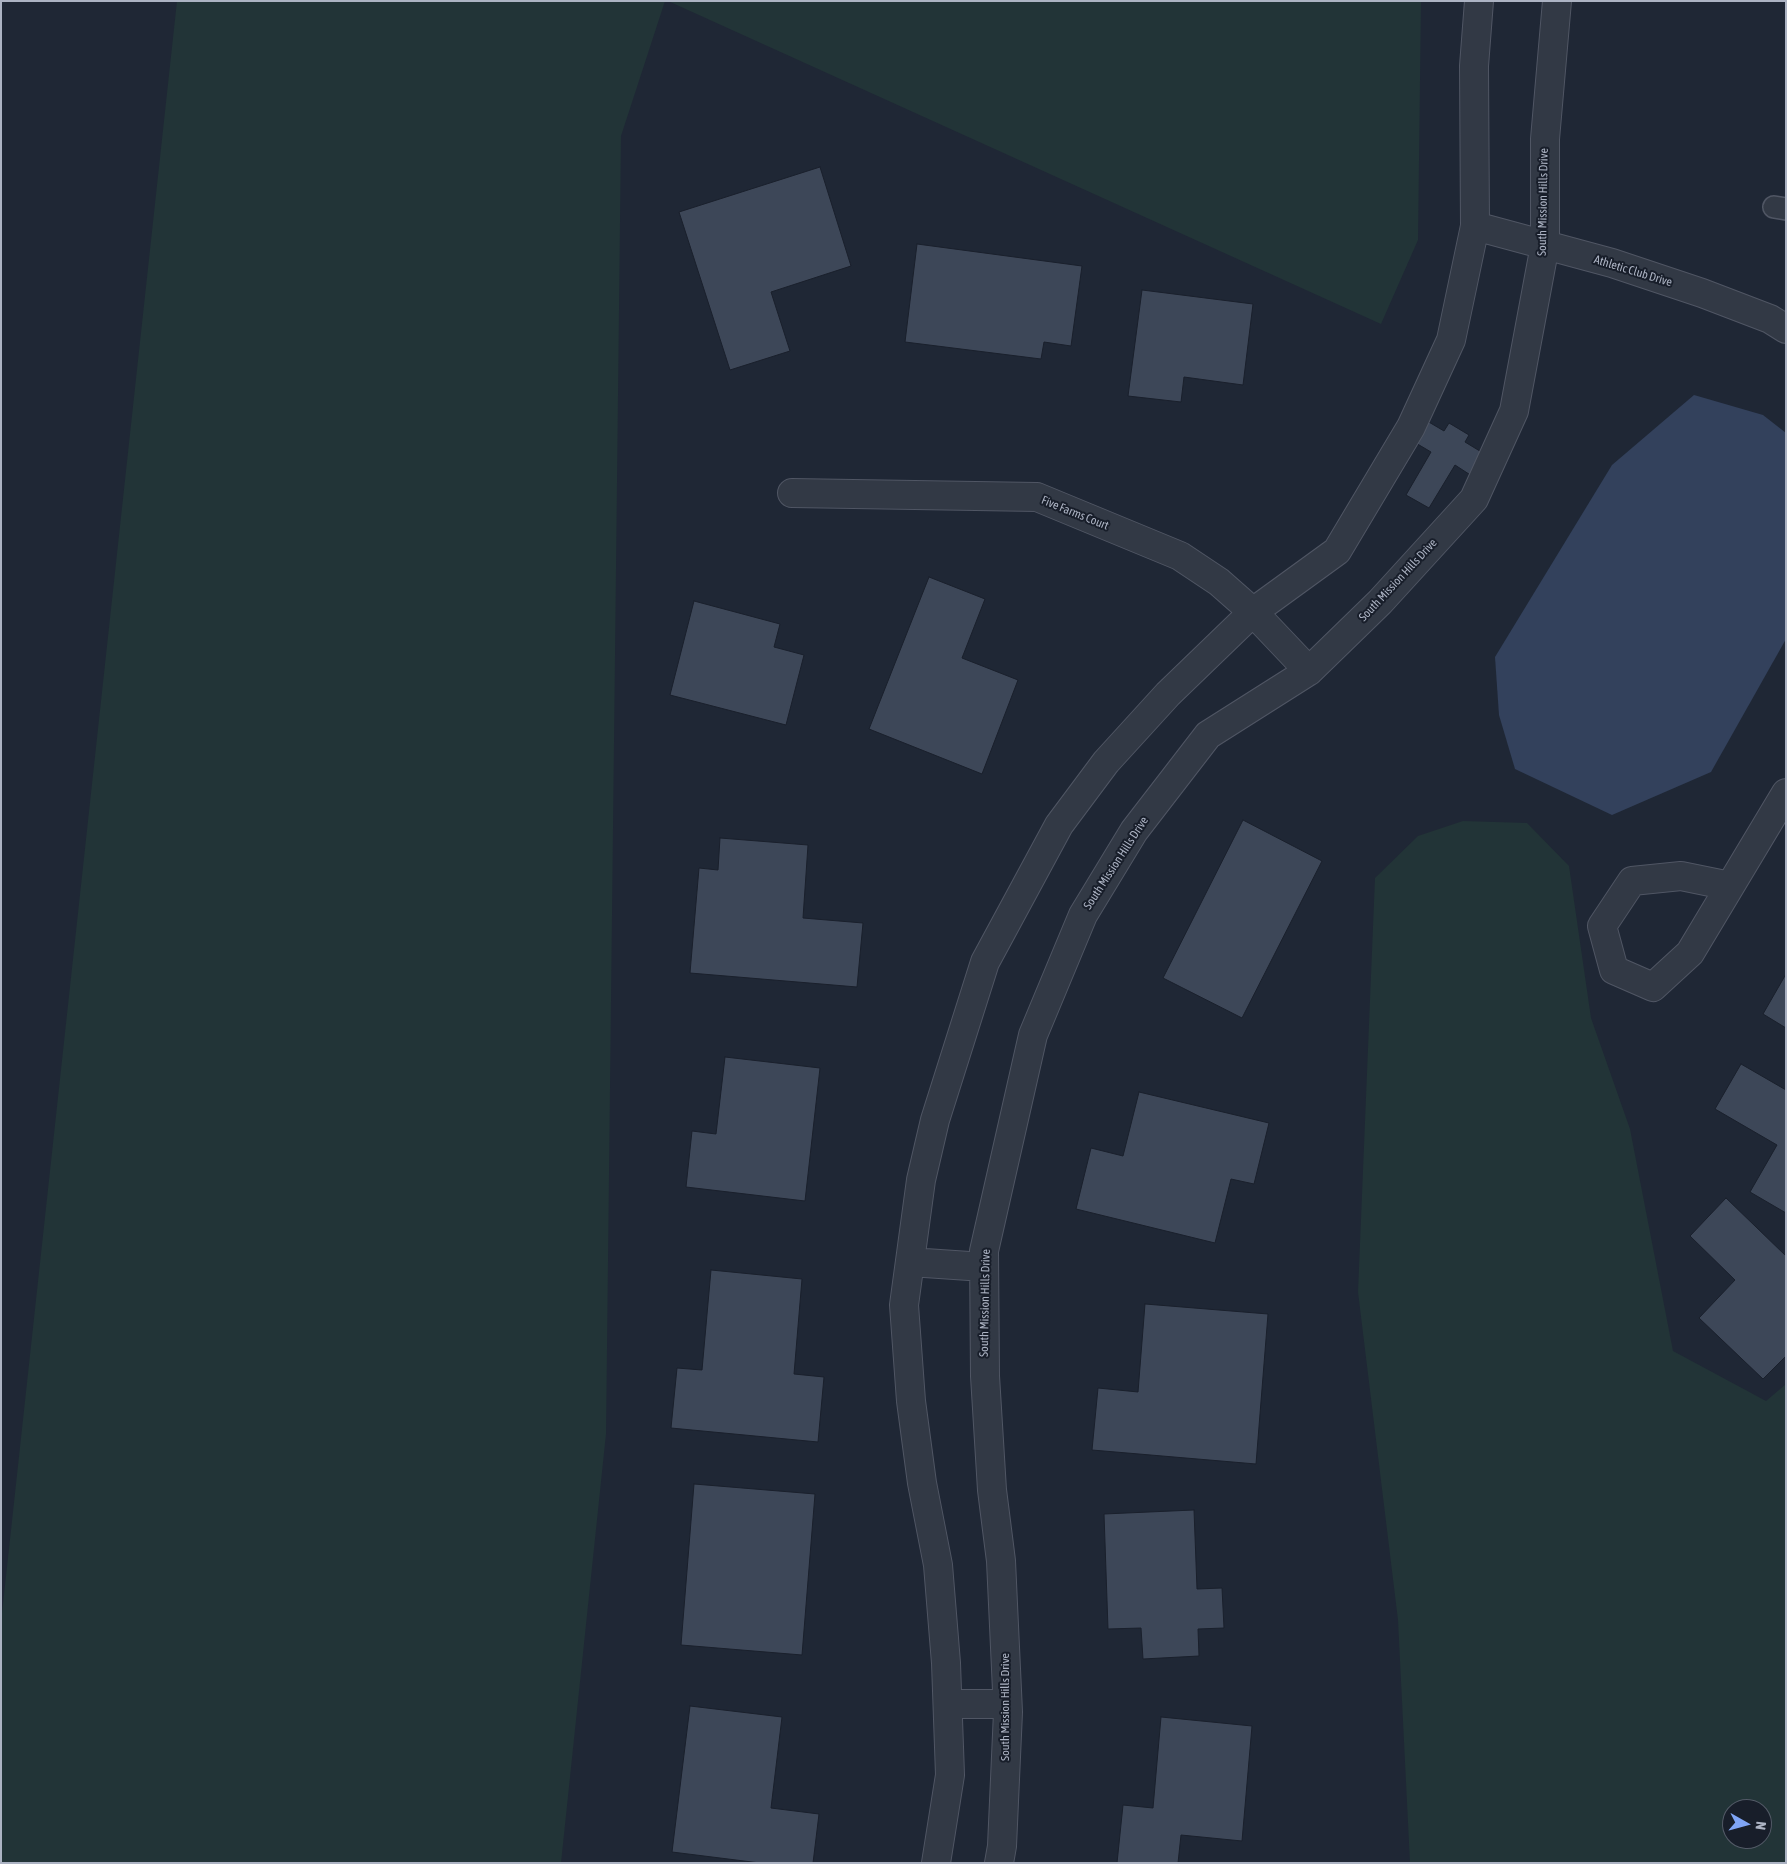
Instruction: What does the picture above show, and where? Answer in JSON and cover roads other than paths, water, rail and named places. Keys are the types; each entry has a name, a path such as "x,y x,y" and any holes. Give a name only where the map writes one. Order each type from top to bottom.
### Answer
{"street":[{"path":"936,1863 950,1775 946,1663 938,1565 922,1483 911,1401 904,1305 921,1180 935,1120 984,962 1059,825 1106,762 1168,694 1253,612 1337,551 1411,428 1451,340 1475,226 1474,66 1479,1"},
{"name":"South Mission Hills Drive","path":"999,1863 1002,1846 1007,1704 1001,1561 992,1490 985,1376 984,1251 1033,1034 1083,915 1134,830 1208,735 1308,671 1380,602 1474,499 1514,411 1545,245 1545,139 1557,1"},
{"name":"Athletic Club Drive","path":"1475,226 1612,263 1702,293 1770,319 1786,328"},
{"name":"Five Farms Court","path":"792,493 1037,497 1180,556 1219,582 1253,612 1308,671"},
{"path":"1730,886 1681,876 1632,880 1602,926 1614,970 1653,987 1690,953 1786,793"},
{"path":"910,1262 984,1267"},
{"path":"948,1704 1007,1704"}],"water":[{"path":"1694,395 1763,415 1786,433 1786,639 1711,772 1612,815 1515,769 1499,715 1495,657 1612,465"}]}
